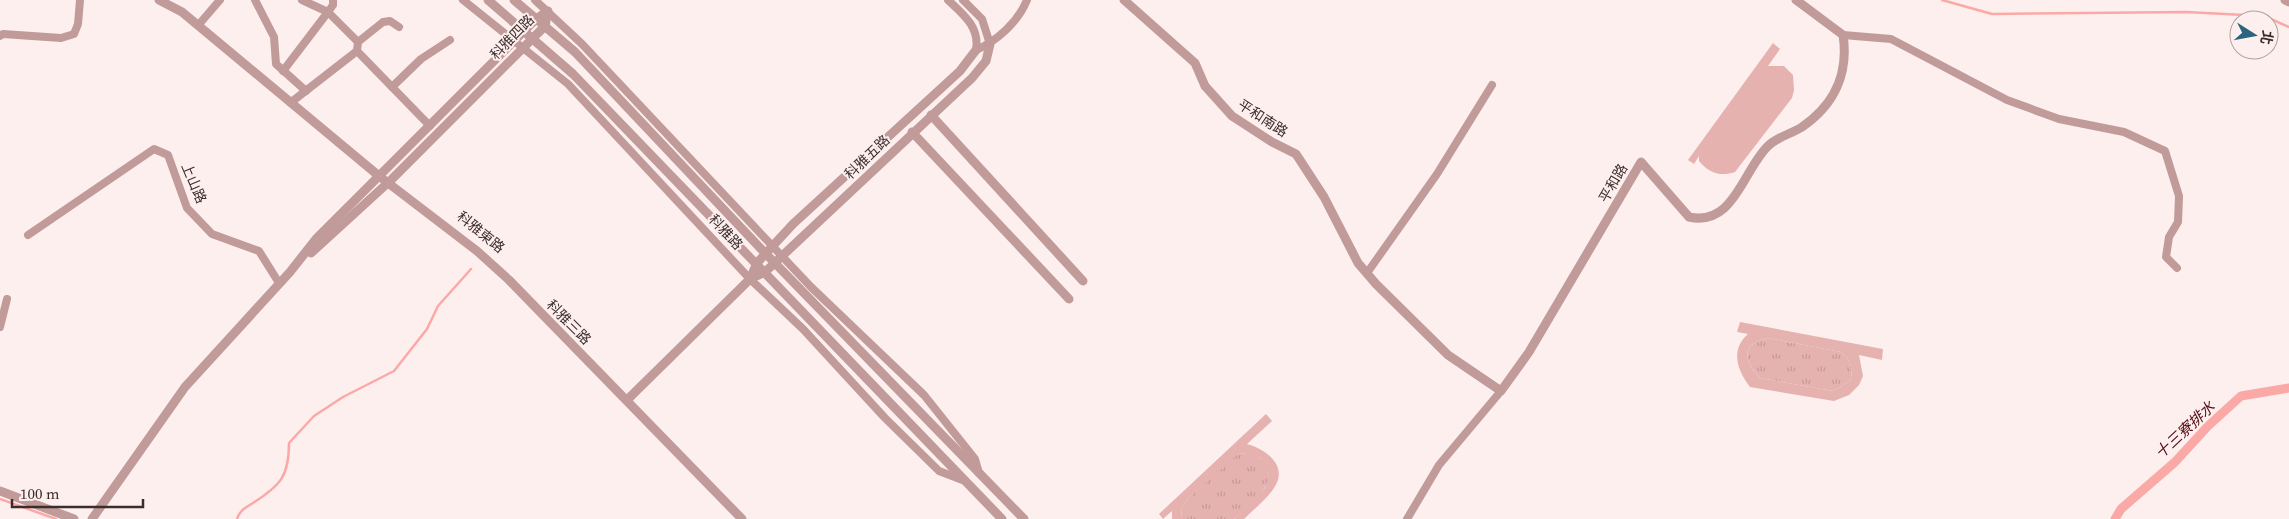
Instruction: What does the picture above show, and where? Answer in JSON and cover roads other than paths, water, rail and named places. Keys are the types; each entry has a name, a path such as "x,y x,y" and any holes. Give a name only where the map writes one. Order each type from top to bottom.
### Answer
{"street":[{"path":"0,36 3,34 61,38 74,34 78,24 80,0"},
{"path":"159,0 182,12 380,175"},
{"path":"168,0 184,8 201,22 380,175"},
{"path":"201,22 220,0"},
{"path":"255,0 274,38 276,64 306,91"},
{"path":"302,0 328,12 358,42"},
{"path":"283,71 328,12 333,0"},
{"name":"科雅路","path":"463,0 568,84 750,279 803,329 885,418 939,471 966,481"},
{"name":"科雅路","path":"488,0 573,74 758,263 1002,519"},
{"name":"科雅路","path":"514,0 575,52 765,253 1024,519"},
{"name":"科雅路","path":"535,0 548,11 774,245 811,287 924,395 975,458 979,473"},
{"path":"948,0 972,23 978,42 976,50"},
{"path":"963,0 982,19 990,44"},
{"path":"976,50 990,44 1022,12 1027,0"},
{"name":"平和南路","path":"1124,0 1195,63 1205,86 1232,116 1272,142 1296,154 1324,197 1358,263 1448,356 1501,391"},
{"path":"1796,0 1843,35 1891,39 2007,100 2059,119 2124,132 2165,151 2179,196 2178,222 2169,237 2166,257 2177,268"},
{"path":"2285,0 2289,2"},
{"name":"科雅四路","path":"290,272 316,239 536,19 548,11"},
{"name":"科雅四路","path":"290,272 390,182 532,39 544,26 548,11"},
{"path":"294,100 357,51 358,42 383,22 390,21 399,27"},
{"name":"平和路","path":"1408,519 1440,465 1501,391 1529,352 1641,162 1689,217 1705,218 1720,213 1742,186 1769,145 1802,126 1833,96 1840,85 1845,49 1843,35"},
{"path":"392,87 421,59 450,40"},
{"name":"科雅五路","path":"750,279 765,272 775,263 912,132 972,78 986,62 990,44"},
{"name":"科雅五路","path":"629,398 750,279 765,253 793,224 960,71 976,50"},
{"path":"357,51 430,126"},
{"path":"1367,273 1437,174 1492,85"},
{"path":"931,115 1083,281"},
{"path":"912,132 1069,299"},
{"name":"上山路","path":"28,235 154,148 168,155 187,208 212,234 259,251 279,283"},
{"name":"科雅三路","path":"380,175 484,258 629,398 744,519"},
{"path":"92,519 184,387 290,272"},
{"path":"0,327 7,299"},
{"path":"629,398 731,498 742,511 744,519"},
{"path":"0,491 74,519"}],"waterway":[{"path":"1942,0 1992,14 2186,12 2264,16 2289,27"},
{"path":"237,519 243,509 263,497 282,479 289,454 289,443 314,416 343,397 394,371 427,329 438,306 471,269"},
{"name":"十三寮排水","path":"2115,519 2121,509 2175,462 2208,426 2241,396 2289,388"},
{"path":"0,499 56,519"}]}
